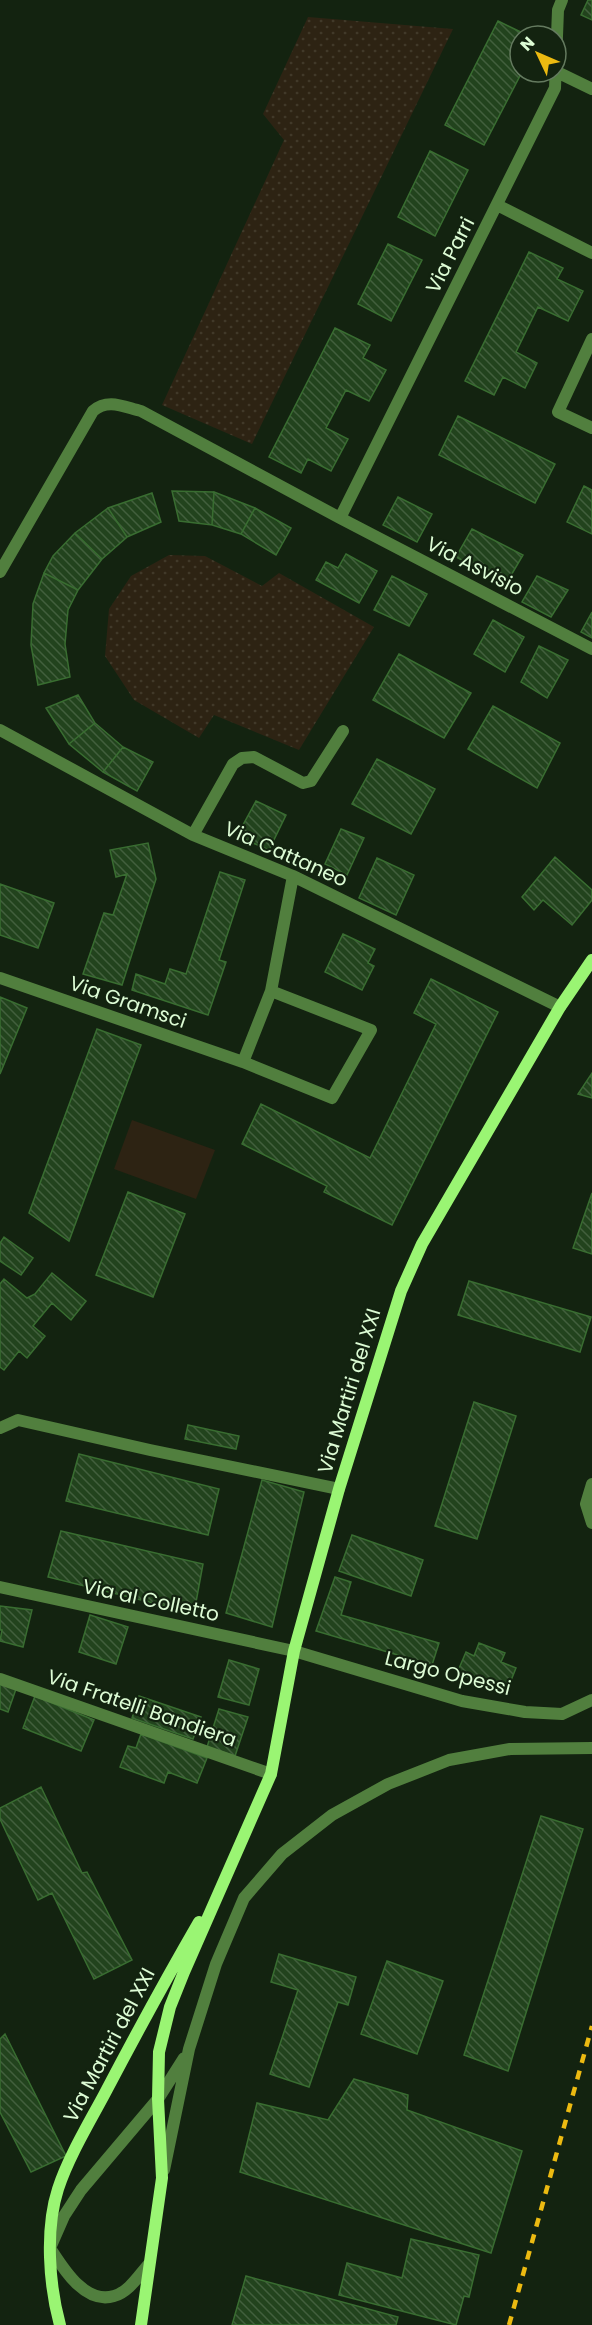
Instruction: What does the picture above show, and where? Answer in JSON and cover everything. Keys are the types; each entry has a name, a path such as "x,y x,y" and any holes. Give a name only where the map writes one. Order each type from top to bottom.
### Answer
{"street":[{"name":"Via Parri","path":"558,24 558,10 562,0"},
{"path":"568,77 592,89"},
{"name":"Via Parri","path":"340,518 556,84"},
{"path":"497,205 592,253"},
{"path":"592,339 558,412 592,428"},
{"name":"Via Asvisio","path":"0,572 93,411 100,405 108,403 141,411 592,649"},
{"name":"Via Cattaneo","path":"0,730 193,835 293,876 560,1007"},
{"path":"193,835 233,764 242,758 254,757 303,783 311,781 343,731"},
{"path":"243,1062 271,991 293,876"},
{"name":"Via Martiri del XXI","path":"162,2178 158,2099 159,2052 170,2007 271,1774 294,1651 339,1489 401,1291 422,1244 560,1007 592,960"},
{"name":"Via Gramsci","path":"0,978 243,1062 333,1098 371,1030 271,991"},
{"path":"0,1428 18,1420 339,1489"},
{"path":"592,1484 586,1504 592,1523"},
{"name":"Via al Colletto","path":"0,1587 294,1651"},
{"name":"Largo Opessi","path":"294,1651 462,1701 525,1712 562,1713 592,1700"},
{"name":"Via Fratelli Bandiera","path":"0,1679 271,1774"},
{"path":"189,2049 216,1964 244,1898 282,1854 332,1815 388,1784 449,1760 510,1749 592,1748"},
{"name":"Via Martiri del XXI","path":"60,2325 53,2290 50,2248 58,2189 82,2136 164,1981 230,1869"},
{"name":"Via Martiri del XXI","path":"50,2248 64,2216 81,2190 158,2099 189,2049"},
{"name":"Via Martiri del XXI","path":"141,2325 162,2178 189,2049"},
{"path":"50,2248 64,2271 82,2288 96,2295 114,2296 132,2285 149,2264"}],"shaded area":[{"path":"308,17 453,29 252,444 162,405 284,140 263,114"},
{"path":"169,555 205,556 262,586 279,573 374,627 299,750 214,715 199,738 134,700 105,656 109,609 131,576"},
{"path":"132,1120 215,1150 196,1199 114,1169"}],"building":[{"path":"588,0 592,0 592,20 581,15"},
{"path":"498,21 508,26 508,84 516,84 484,145 445,125"},
{"path":"430,151 468,170 435,236 398,217"},
{"path":"388,244 422,260 391,321 358,304"},
{"path":"529,252 563,268 557,279 583,291 568,321 538,307 516,352 537,363 525,388 503,377 494,395 465,381"},
{"path":"335,328 370,345 363,358 386,370 369,401 346,390 326,428 348,439 331,471 308,459 301,473 269,457"},
{"path":"458,416 555,464 535,503 439,455"},
{"path":"584,486 592,490 592,534 567,522"},
{"path":"172,491 214,492 212,525 179,521"},
{"path":"214,492 255,508 241,534 212,525"},
{"path":"152,493 161,522 127,537 108,508"},
{"path":"398,497 432,514 417,542 383,525"},
{"path":"108,508 127,537 102,559 75,533"},
{"path":"255,508 291,528 276,555 241,534"},
{"path":"472,529 523,555 506,584 456,557"},
{"path":"75,533 102,559 78,590 44,573 53,556"},
{"path":"346,554 377,571 359,603 316,580 326,562 338,568"},
{"path":"44,573 78,590 68,610 65,644 70,677 38,685 31,645 33,604"},
{"path":"392,576 427,594 409,626 374,610"},
{"path":"537,576 568,590 551,617 522,602"},
{"path":"592,612 592,638 581,632"},
{"path":"493,620 524,637 505,672 474,654"},
{"path":"539,646 568,660 547,698 521,682"},
{"path":"399,654 471,693 444,738 373,700"},
{"path":"78,695 95,723 69,744 46,708"},
{"path":"493,706 560,743 537,788 468,749"},
{"path":"95,723 123,747 103,772 69,744"},
{"path":"123,747 153,762 137,791 103,772"},
{"path":"377,759 435,789 411,834 352,804"},
{"path":"256,801 286,815 269,850 237,836"},
{"path":"341,829 364,838 347,875 325,864"},
{"path":"148,843 156,879 122,985 83,974 104,913 113,915 127,874 116,877 110,850"},
{"path":"555,857 592,890 592,900 572,925 543,900 534,910 522,897"},
{"path":"377,858 414,875 396,915 359,898"},
{"path":"220,872 245,880 219,960 226,962 208,1015 132,990 136,974 165,984 170,969 186,974"},
{"path":"0,884 54,903 38,948 0,935"},
{"path":"343,934 375,949 368,963 374,966 362,990 325,972"},
{"path":"431,979 498,1012 392,1225 324,1192 327,1186 242,1144 261,1104 370,1158 436,1024 414,1013"},
{"path":"0,997 27,1008 0,1074"},
{"path":"97,1029 141,1045 69,1241 29,1213"},
{"path":"592,1073 592,1098 578,1094"},
{"path":"128,1192 185,1214 153,1297 96,1275"},
{"path":"592,1193 592,1254 573,1248"},
{"path":"4,1237 33,1258 21,1275 0,1261 0,1243"},
{"path":"52,1273 86,1301 71,1320 52,1303 33,1326 45,1336 27,1358 19,1351 4,1370 0,1367 0,1284 4,1279 27,1298 35,1294"},
{"path":"469,1281 591,1317 580,1352 458,1315"},
{"path":"474,1402 516,1416 477,1539 435,1526"},
{"path":"188,1425 239,1436 236,1449 185,1439"},
{"path":"79,1454 219,1489 208,1535 66,1501"},
{"path":"262,1480 304,1492 272,1627 226,1613"},
{"path":"61,1531 203,1564 194,1613 48,1577"},
{"path":"352,1535 423,1560 411,1596 339,1571"},
{"path":"335,1577 351,1582 341,1615 439,1643 432,1665 316,1631"},
{"path":"0,1606 32,1610 23,1647 0,1641 2,1630 0,1630"},
{"path":"90,1615 128,1627 116,1664 79,1652"},
{"path":"479,1643 505,1653 501,1662 516,1668 506,1693 457,1673 466,1652 474,1656"},
{"path":"229,1660 259,1669 249,1705 218,1697"},
{"path":"0,1684 16,1689 8,1712 0,1709"},
{"path":"35,1696 94,1720 81,1751 23,1728"},
{"path":"139,1696 201,1717 193,1739 132,1718"},
{"path":"219,1709 248,1717 235,1756 207,1747"},
{"path":"141,1734 207,1758 197,1783 168,1772 164,1783 120,1767 128,1746 136,1748"},
{"path":"41,1787 82,1873 87,1872 132,1960 94,1979 52,1893 38,1900 0,1819 0,1808"},
{"path":"541,1816 583,1829 508,2071 464,2055"},
{"path":"279,1954 356,1977 348,2005 338,2002 309,2087 270,2074 298,1990 271,1982"},
{"path":"387,1961 443,1981 417,2054 361,2034"},
{"path":"5,2034 66,2156 31,2172 0,2112 0,2039"},
{"path":"354,2079 408,2095 407,2110 522,2151 491,2253 240,2172 257,2103 328,2120"},
{"path":"411,2239 479,2255 469,2297 464,2296 456,2325 339,2295 347,2263 402,2278"},
{"path":"246,2276 398,2317 396,2325 232,2325"}],"railway":[{"path":"509,2325 592,2026"}]}
